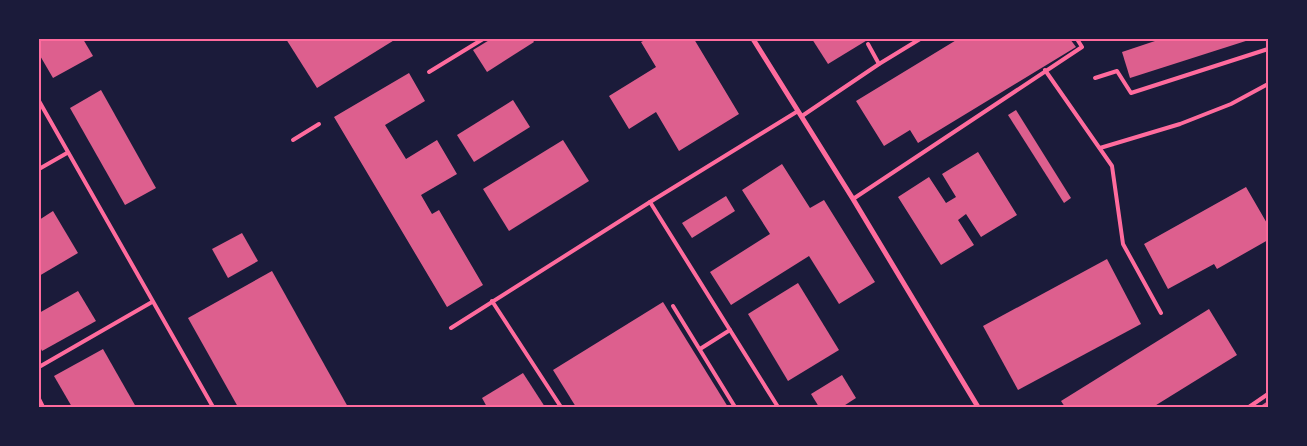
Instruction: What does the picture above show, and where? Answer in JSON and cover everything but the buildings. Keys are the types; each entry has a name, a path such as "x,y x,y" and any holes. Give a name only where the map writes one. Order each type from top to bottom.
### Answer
{"street":[{"path":"753,39 853,199 978,407"}],"lane":[{"path":"430,72 483,39"},
{"path":"802,116 920,39"},
{"path":"853,199 1082,47 1077,39"},
{"path":"868,44 879,64"},
{"path":"1095,78 1118,71 1131,93 1268,49"},
{"path":"1046,70 1112,166 1123,244 1161,313"},
{"path":"1100,148 1180,124 1232,104 1268,84"},
{"path":"39,101 212,407"},
{"path":"451,328 798,111"},
{"path":"293,140 318,124"},
{"path":"39,169 67,152"},
{"path":"650,202 778,407"},
{"path":"492,301 561,407"},
{"path":"39,367 152,302"},
{"path":"673,306 735,407"},
{"path":"700,349 730,330"},
{"path":"1248,407 1268,394"},
{"path":"39,400 43,407"}]}
